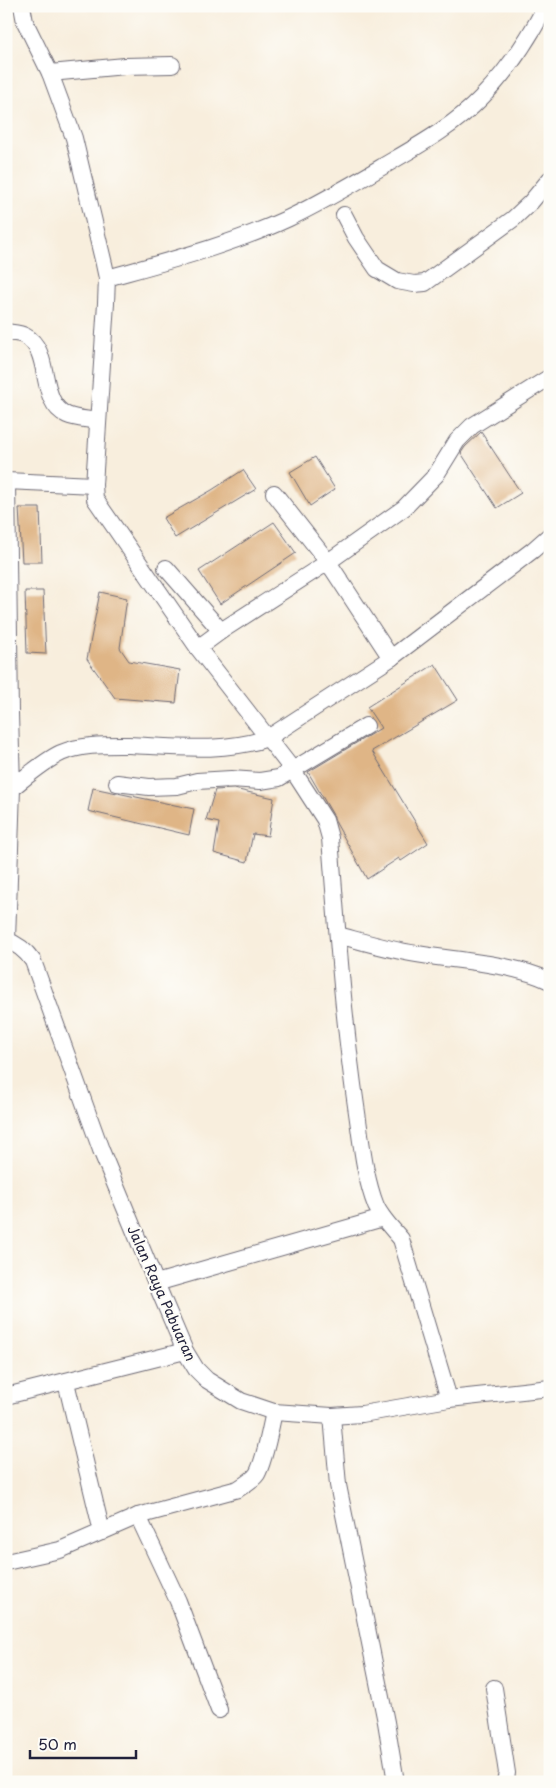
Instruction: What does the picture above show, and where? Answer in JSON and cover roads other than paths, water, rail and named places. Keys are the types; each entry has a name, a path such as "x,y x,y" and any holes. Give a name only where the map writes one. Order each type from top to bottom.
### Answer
{"street":[{"path":"22,6 25,22 50,73 74,138 107,278 97,421 95,499 198,648 292,770 325,820 330,838 347,1041 364,1156 372,1192 383,1218 401,1238 449,1399"},
{"path":"107,278 224,244 261,230 340,192 407,152 445,128 480,99 504,73 526,44 546,6"},
{"path":"50,73 125,66 172,65"},
{"path":"344,215 356,238 377,269 397,281 414,284 425,283 513,219 550,179"},
{"path":"6,332 25,336 38,349 49,391 55,405 66,415 97,421"},
{"path":"198,648 328,562 404,508 416,498 436,475 457,441 472,426 550,376"},
{"path":"7,940 12,788 8,713 7,481 94,485"},
{"path":"274,493 328,562 391,658"},
{"path":"12,788 61,753 82,747 112,745 230,747 250,745 268,738 391,658 550,535"},
{"path":"166,568 221,631"},
{"path":"117,783 149,787 177,786 197,781 231,779 260,781 279,778 366,726"},
{"path":"338,935 415,954 506,968 550,981"},
{"name":"Jalan Raya Pabuaran","path":"7,940 26,951 33,961 101,1150 184,1351 196,1369 215,1386 241,1401 274,1412 332,1416 362,1414 449,1399 550,1388"},
{"path":"156,1283 383,1218"},
{"path":"6,1396 184,1351"},
{"path":"66,1382 102,1532"},
{"path":"6,1562 60,1550 138,1516 238,1489 252,1479 261,1465 274,1412"},
{"path":"332,1416 338,1485 386,1722 396,1782"},
{"path":"138,1516 178,1601 219,1710"},
{"path":"494,1688 507,1773 505,1782"}]}
